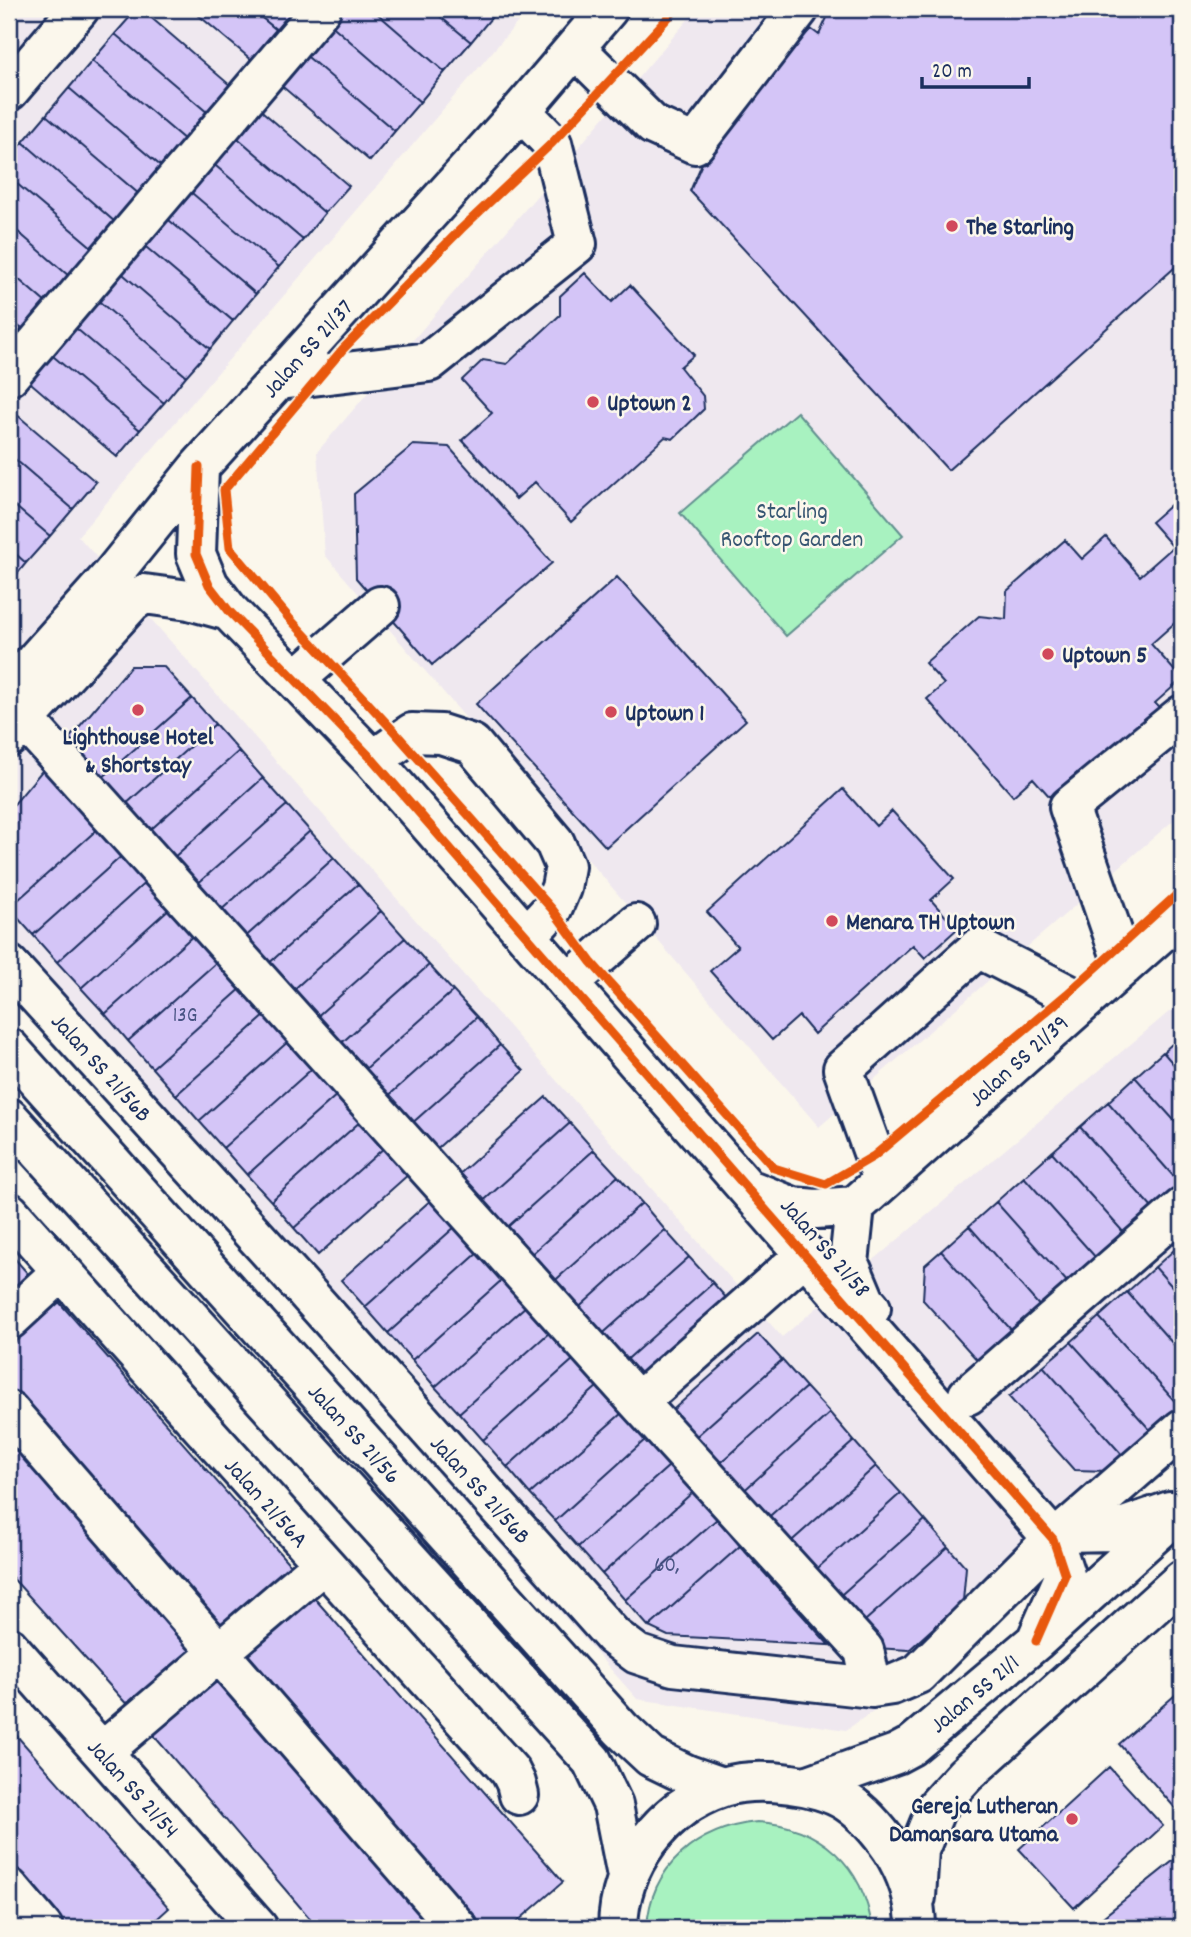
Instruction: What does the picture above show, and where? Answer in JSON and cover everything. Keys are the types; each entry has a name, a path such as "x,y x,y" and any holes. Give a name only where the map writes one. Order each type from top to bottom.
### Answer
{"street":[{"path":"9,91 79,9"},
{"path":"9,376 321,9"},
{"name":"Jalan SS 21/37","path":"14,716 111,576 199,467 521,111 608,9"},
{"path":"575,48 653,125 695,144 799,9"},
{"path":"279,380 429,362 577,244 552,143 521,111"},
{"name":"Jalan SS 21/58","path":"199,467 196,554 209,585 229,611 373,760 806,1254 1059,1536"},
{"path":"229,611 189,600 145,594 132,602 14,716 864,1650 872,1688"},
{"path":"296,679 380,606"},
{"path":"1124,966 1069,807 1182,715"},
{"path":"373,760 412,733 441,734 472,744 555,844 565,866 561,888 552,909 527,936"},
{"name":"Jalan SS 21/39","path":"855,1206 1182,914"},
{"path":"568,983 636,924"},
{"path":"883,1180 843,1069 978,948 1083,1002"},
{"name":"Jalan SS 21/56B","path":"9,965 613,1636 637,1654 673,1666 872,1688 892,1685 918,1674 1059,1536 1182,1429"},
{"name":"Jalan SS 21/56","path":"9,1048 621,1729 650,1757 722,1787"},
{"name":"Jalan SS 21/56","path":"9,1118 592,1762 612,1805 627,1876"},
{"path":"751,1191 793,1207 816,1209 855,1206"},
{"name":"Jalan SS 21/58","path":"855,1206 849,1263 866,1301 1059,1536 1065,1575 1037,1641"},
{"path":"968,1395 1182,1208"},
{"name":"Jalan 21/56A","path":"9,1212 510,1771 519,1795"},
{"path":"638,1402 806,1254"},
{"path":"9,1320 61,1272"},
{"path":"9,1412 458,1928"},
{"path":"1059,1536 1113,1531 1182,1508"},
{"name":"Jalan SS 21/1","path":"806,1786 896,1755 911,1746 1037,1641 1182,1508"},
{"path":"102,1752 323,1564"},
{"path":"916,1917 919,1850 937,1806 965,1775 1182,1580"},
{"name":"Jalan SS 21/54","path":"9,1647 252,1926"},
{"path":"618,1928 618,1912 627,1876 645,1843 679,1809 722,1787 764,1781 806,1786 846,1801 879,1830 903,1866 916,1917"},
{"path":"9,1888 43,1928"}],"shaded area":[{"path":"9,9 529,9 78,536 782,1337 1182,1001 1182,1450 995,1626 846,1730 637,1699 9,989"},
{"path":"697,9 1182,9 1182,813 819,1127 325,555 317,452"}],"green space":[{"name":"Starling Rooftop Garden","path":"797,412 903,535 786,636 680,513"},
{"path":"757,1822 800,1831 835,1853 849,1868 860,1886 872,1928 647,1928 650,1906 657,1886 681,1854 715,1832"}],"building":[{"path":"137,9 141,9 231,86 208,113 115,34"},
{"path":"191,9 251,9 278,31 253,61"},
{"path":"251,9 297,9 278,31"},
{"path":"339,9 372,9 445,72 420,102 328,22"},
{"path":"372,9 431,9 471,42 445,72"},
{"path":"431,9 492,9 496,12 471,42"},
{"name":"The Starling","path":"831,9 1182,9 1182,261 948,470 690,191 723,115 811,29 819,35"},
{"path":"328,22 420,102 395,131 302,52"},
{"path":"115,34 208,113 185,140 92,61"},
{"path":"302,52 395,131 370,161 277,82"},
{"path":"92,61 185,140 162,167 69,88"},
{"path":"69,88 162,167 139,194 46,115"},
{"path":"256,106 349,186 325,213 233,134"},
{"path":"46,115 139,194 115,222 23,142"},
{"path":"233,134 325,213 303,240 210,161"},
{"path":"23,142 115,222 93,248 9,177 9,159"},
{"path":"210,161 303,240 279,267 186,188"},
{"path":"9,177 93,248 69,276 9,224"},
{"path":"186,188 279,267 256,294 163,215"},
{"path":"163,215 256,294 233,321 140,242"},
{"path":"9,224 69,276 46,303 9,271"},
{"path":"140,242 233,321 210,349 117,269"},
{"path":"117,269 210,349 186,376 94,297"},
{"path":"9,271 46,303 23,330 9,318"},
{"name":"Uptown 2","path":"585,273 612,302 630,285 694,355 680,367 703,396 704,409 673,439 665,437 571,522 535,482 516,499 462,440 492,413 462,380 483,360 507,364 560,315 560,296"},
{"path":"94,297 186,376 164,403 71,324"},
{"path":"9,318 23,330 9,347"},
{"path":"71,324 164,403 140,430 47,351"},
{"path":"47,351 140,430 117,457 25,378"},
{"path":"9,408 96,482 73,509 9,454"},
{"path":"413,445 449,447 552,563 432,665 356,578 354,494"},
{"path":"9,454 73,509 50,536 9,501"},
{"name":"Uptown 5","path":"1182,495 1182,625 1178,620 1151,644 1182,679 1155,703 1173,722 1103,802 1077,773 1050,797 1033,778 1013,796 927,699 944,684 925,663 979,616 1006,619 1007,591 1065,540 1082,559 1106,537 1140,576 1173,547 1151,522"},
{"path":"9,501 50,536 26,563 9,548"},
{"path":"9,548 26,563 9,584"},
{"name":"Uptown 1","path":"617,577 746,720 606,847 476,704"},
{"path":"131,666 163,666 192,698 101,779 67,741"},
{"path":"192,698 215,724 124,806 101,779"},
{"path":"215,724 239,751 148,832 124,806"},
{"path":"239,751 263,778 172,859 148,832"},
{"path":"46,766 100,827 9,908 9,810"},
{"path":"263,778 287,805 196,885 172,859"},
{"name":"Menara TH Uptown","path":"843,789 876,826 892,811 954,879 931,900 957,929 925,958 913,945 814,1034 799,1016 772,1040 710,971 738,947 707,912"},
{"path":"287,805 310,831 219,912 196,885"},
{"path":"100,827 124,854 33,935 9,908"},
{"path":"310,831 334,858 243,939 219,912"},
{"path":"124,854 148,880 57,962 33,935"},
{"path":"334,858 358,884 267,965 243,939"},
{"path":"148,880 171,907 81,988 57,962"},
{"path":"358,884 381,911 291,992 267,965"},
{"path":"171,907 195,934 105,1014 81,988"},
{"path":"381,911 405,938 314,1019 291,992"},
{"path":"195,934 219,960 128,1041 105,1014"},
{"path":"405,938 429,965 338,1046 314,1019"},
{"path":"219,960 243,987 152,1068 128,1041"},
{"path":"429,965 453,991 362,1072 338,1046"},
{"path":"243,987 267,1014 176,1095 152,1068"},
{"path":"453,991 477,1017 386,1098 362,1072"},
{"path":"267,1014 290,1040 199,1121 176,1095"},
{"path":"477,1017 500,1045 410,1125 386,1098"},
{"path":"1182,1035 1182,1074 1163,1052"},
{"path":"290,1040 314,1067 223,1148 199,1121"},
{"path":"500,1045 524,1071 433,1152 410,1125"},
{"path":"1163,1052 1182,1074 1182,1129 1135,1077"},
{"path":"314,1067 338,1094 247,1175 223,1148"},
{"path":"1135,1077 1182,1129 1182,1186 1108,1102"},
{"path":"338,1094 362,1120 271,1201 247,1175"},
{"path":"546,1097 570,1123 479,1205 455,1178"},
{"path":"1108,1102 1182,1186 1182,1199 1161,1218 1080,1127"},
{"path":"362,1120 385,1147 294,1228 271,1201"},
{"path":"570,1123 594,1150 503,1231 479,1205"},
{"path":"1080,1127 1161,1218 1133,1243 1052,1152"},
{"path":"385,1147 409,1174 318,1255 294,1228"},
{"path":"594,1150 618,1176 527,1258 503,1231"},
{"path":"1052,1152 1133,1243 1105,1268 1024,1177"},
{"path":"618,1176 642,1203 550,1285 527,1258"},
{"path":"1024,1177 1105,1268 1077,1293 996,1202"},
{"path":"432,1199 456,1226 365,1307 341,1280"},
{"path":"996,1202 1077,1293 1050,1318 969,1226"},
{"path":"642,1203 665,1230 574,1312 550,1285"},
{"path":"456,1226 479,1252 388,1333 365,1307"},
{"path":"969,1226 1050,1318 1022,1342 941,1251"},
{"path":"665,1230 689,1257 598,1338 574,1312"},
{"path":"1182,1243 1182,1298 1155,1267"},
{"path":"941,1251 1022,1342 988,1372 923,1300 925,1265"},
{"path":"9,1252 29,1275 9,1292"},
{"path":"479,1252 503,1279 412,1360 388,1333"},
{"path":"689,1257 713,1283 622,1364 598,1338"},
{"path":"1155,1267 1182,1298 1182,1354 1127,1292"},
{"path":"503,1279 527,1305 435,1387 412,1360"},
{"path":"713,1283 736,1309 646,1391 622,1364"},
{"path":"1127,1292 1182,1354 1180,1407 1099,1317"},
{"path":"59,1302 292,1567 221,1630 9,1387 9,1347"},
{"path":"527,1305 550,1332 459,1413 435,1387"},
{"path":"1099,1317 1180,1407 1152,1432 1071,1342"},
{"path":"550,1332 574,1359 483,1440 459,1413"},
{"path":"758,1334 782,1360 691,1441 667,1415"},
{"path":"1071,1342 1152,1432 1124,1457 1043,1366"},
{"path":"574,1359 598,1386 507,1467 483,1440"},
{"path":"782,1360 806,1387 715,1468 691,1441"},
{"path":"1043,1366 1124,1457 1109,1471 1074,1470 1009,1397"},
{"path":"598,1386 622,1413 530,1494 507,1467"},
{"path":"806,1387 830,1413 739,1495 715,1468"},
{"path":"622,1413 646,1439 555,1521 530,1494"},
{"path":"830,1413 854,1441 763,1522 739,1495"},
{"path":"9,1434 200,1647 131,1709 9,1574"},
{"path":"646,1439 669,1466 578,1547 555,1521"},
{"path":"854,1441 876,1466 785,1547 763,1522"},
{"path":"669,1466 693,1492 602,1574 578,1547"},
{"path":"876,1466 901,1493 810,1575 785,1547"},
{"path":"693,1492 717,1519 625,1600 602,1574"},
{"path":"901,1493 925,1520 834,1601 810,1575"},
{"path":"717,1519 740,1546 649,1627 625,1600"},
{"path":"925,1520 948,1547 857,1628 834,1601"},
{"path":"740,1546 829,1645 668,1636 649,1627"},
{"path":"948,1547 966,1567 963,1601 909,1650 875,1648 857,1628"},
{"path":"309,1592 563,1882 510,1928 484,1928 242,1651"},
{"path":"220,1669 441,1928 318,1928 149,1730"},
{"path":"1182,1689 1182,1804 1176,1809 1119,1744"},
{"path":"9,1727 169,1908 147,1928 62,1928 9,1868"},
{"path":"1109,1767 1163,1826 1074,1908 1019,1849"},
{"path":"1178,1857 1182,1862 1182,1928 1104,1928 1098,1921"}],"cycle path":[{"path":"676,9 552,143 461,229 343,349 224,490 230,548 289,618 552,909 591,962 774,1168 826,1184 874,1156 1067,994 1182,890"},
{"path":"199,467 196,554 209,585 229,611 373,760 1053,1539 1065,1575 1036,1641"}],"place":[{"name":"The Starling","path":"952,226"},
{"name":"Uptown 2","path":"593,402"},
{"name":"Uptown 5","path":"1048,654"},
{"name":"Lighthouse Hotel & Shortstay","path":"138,710"},
{"name":"Uptown 1","path":"611,712"},
{"name":"Menara TH Uptown","path":"832,921"},
{"name":"Gereja Lutheran Damansara Utama","path":"1072,1819"}]}
